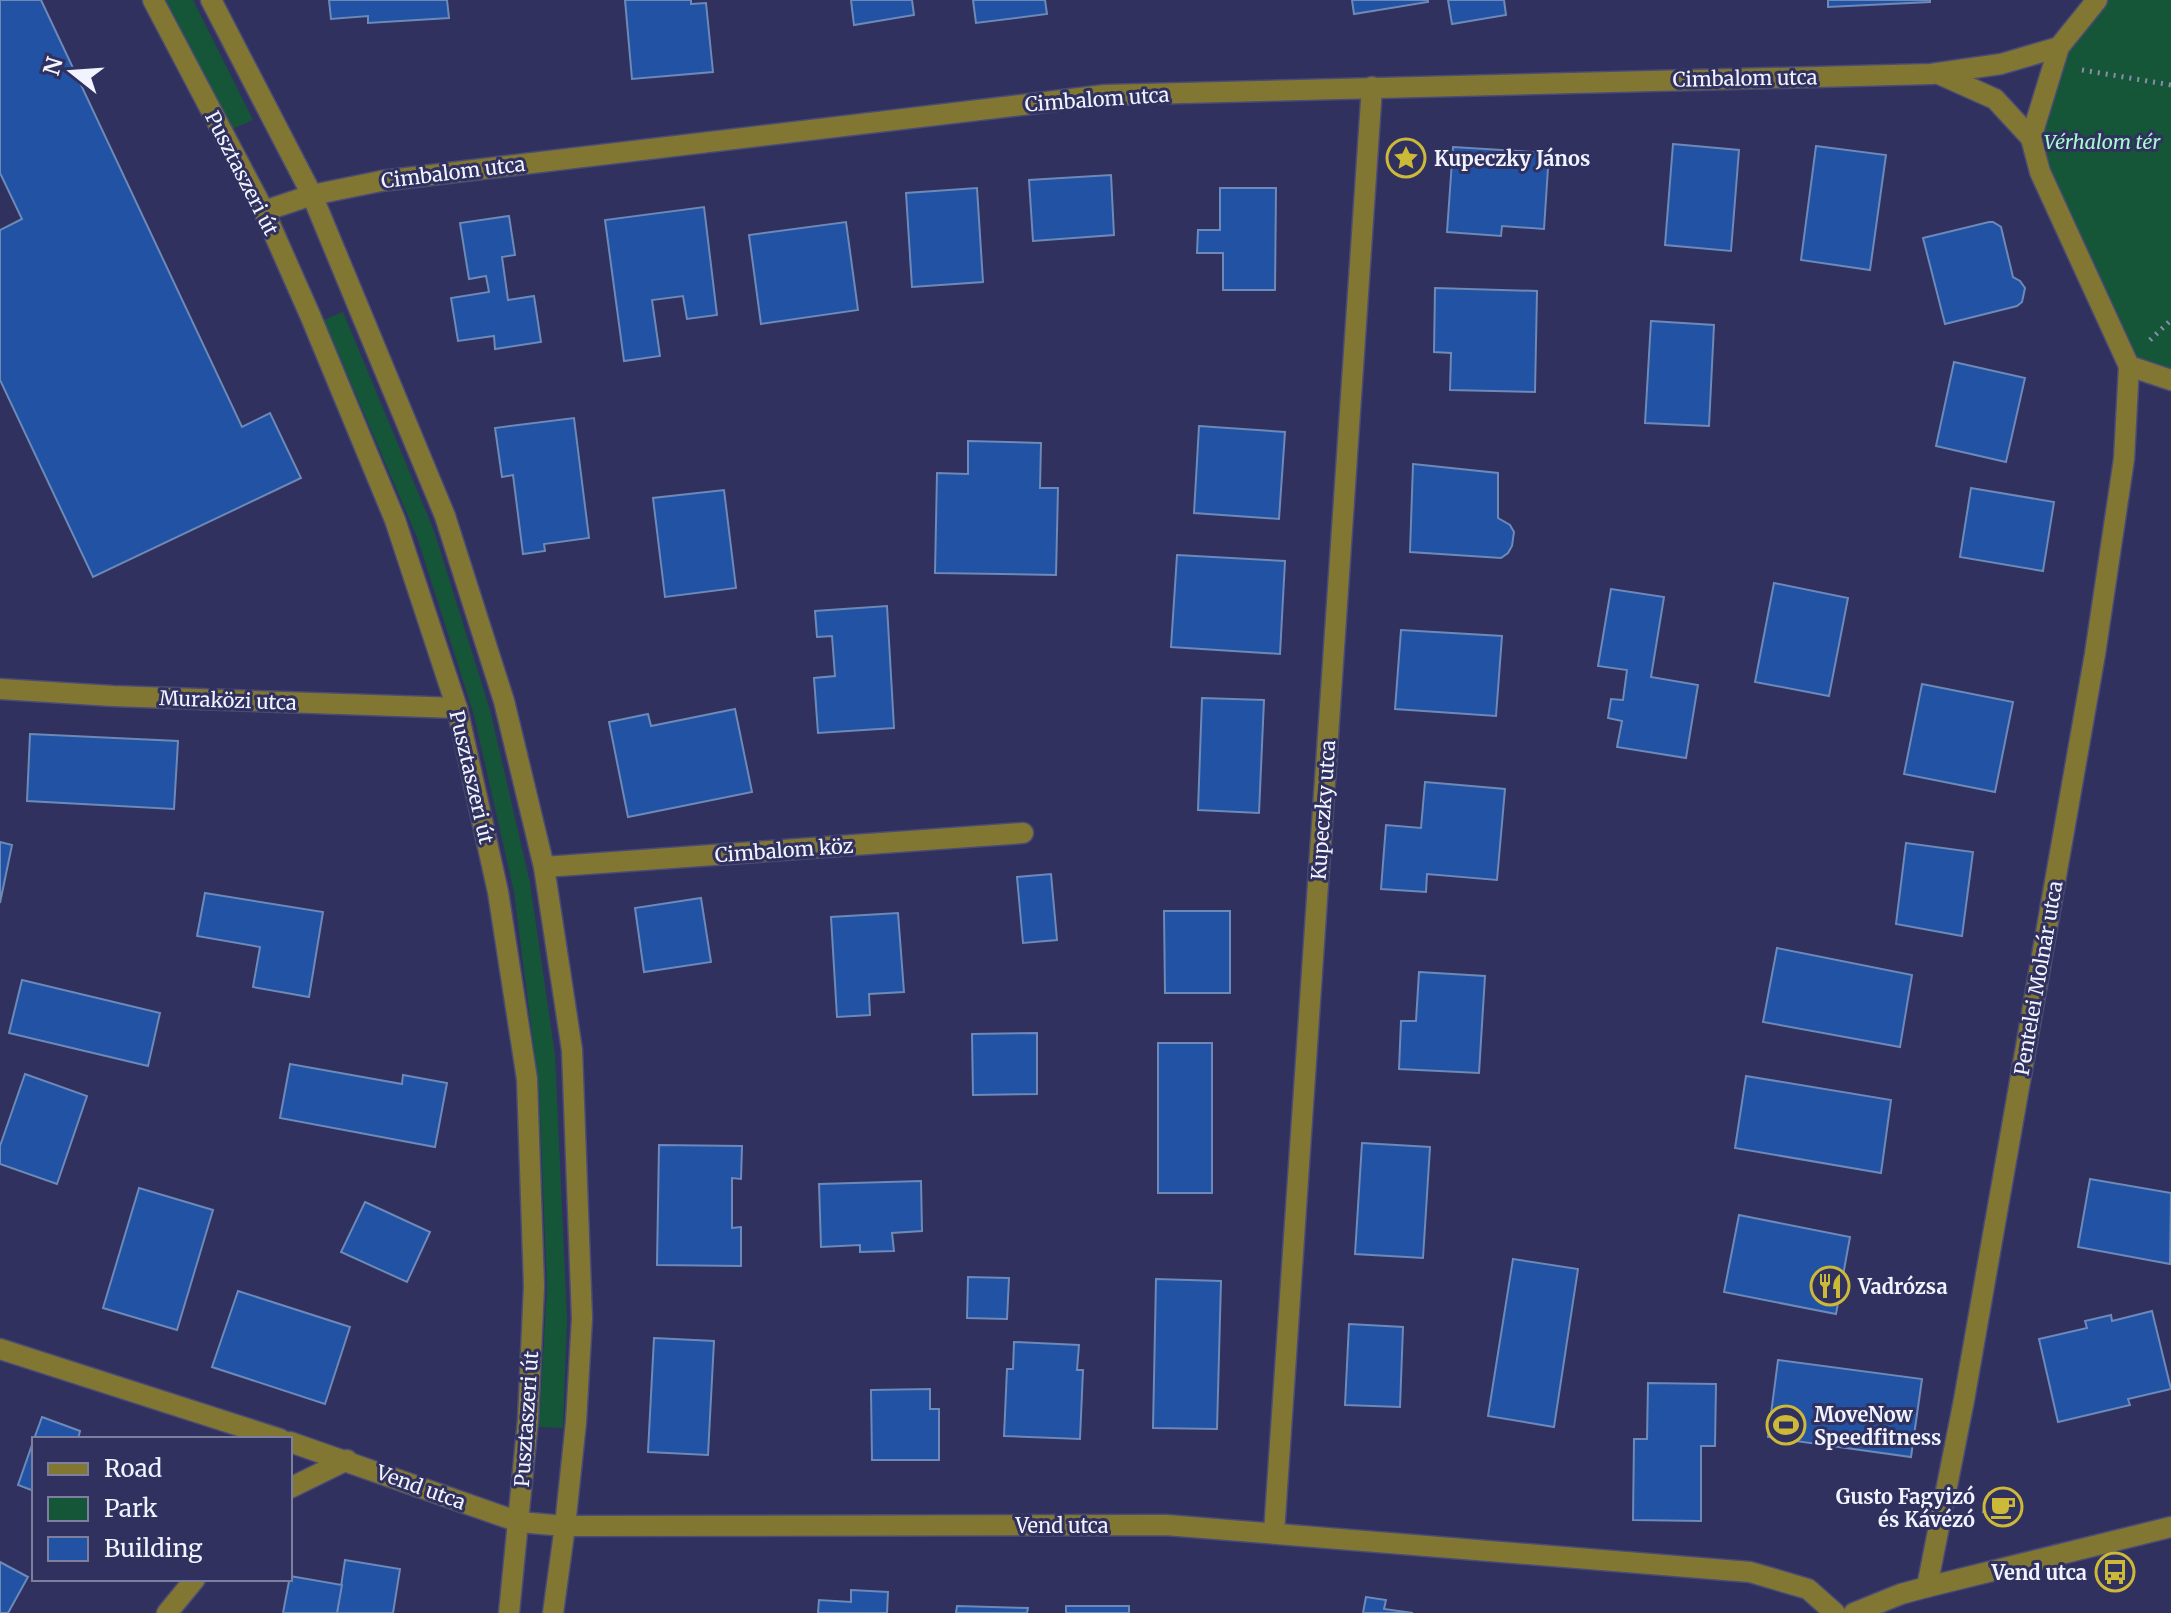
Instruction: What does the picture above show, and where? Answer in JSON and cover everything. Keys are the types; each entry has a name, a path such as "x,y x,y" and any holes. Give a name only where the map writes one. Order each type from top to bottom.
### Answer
{"street":[{"name":"Pusztaszeri út","path":"153,0 264,211 395,520 457,708 498,892 527,1079 534,1286 528,1420 509,1613"},
{"path":"211,0 312,195 445,516 504,701 544,867 572,1050 582,1318 576,1422 553,1613"},
{"path":"2097,0 2059,47 2031,138 2040,172 2129,366 2171,380"},
{"name":"Cimbalom utca","path":"264,211 312,195 397,179 1105,95 1939,74 2001,64 2059,47"},
{"name":"Cimbalom utca","path":"1939,74 1995,99 2031,138"},
{"name":"Kupeczky utca","path":"1274,1533 1372,87"},
{"name":"Pentelei Molnár utca","path":"1927,1587 1964,1400 2095,654 2124,459 2129,366"},
{"name":"Muraközi utca","path":"0,689 457,708"},
{"name":"Cimbalom köz","path":"544,867 1023,833"},
{"path":"0,1349 274,1437"},
{"name":"Vend utca","path":"292,1443 519,1522 565,1526 1166,1525 1750,1572 1808,1589 1835,1613"},
{"path":"292,1487 347,1460"},
{"path":"1854,1613 1901,1594 2171,1527"},
{"path":"167,1613 193,1581"}],"path":[{"path":"2059,47 2079,70 2171,85"},
{"path":"2143,347 2171,320"}],"green space":[{"path":"166,0 193,0 253,120 230,130"},
{"name":"Vérhalom tér","path":"2097,0 2171,0 2171,380 2129,366 2031,138 2059,47"},
{"path":"343,312 434,531 490,710 530,883 555,1055 567,1319 563,1428 539,1427 547,1287 539,1088 514,892 474,715 417,537 324,320"}],"building":[{"path":"0,0 41,0 242,427 270,413 301,478 93,577 0,380 0,230 22,219 0,173"},
{"path":"329,0 447,0 449,18 368,23 368,16 331,19"},
{"path":"625,0 691,0 691,4 706,3 713,72 632,79"},
{"path":"851,0 912,0 914,15 854,25"},
{"path":"973,0 1045,0 1047,14 976,23"},
{"path":"1352,0 1428,0 1428,2 1354,14"},
{"path":"1448,0 1504,0 1506,15 1452,24"},
{"path":"1828,0 1930,0 1930,2 1828,7"},
{"path":"1673,144 1739,150 1731,251 1665,245"},
{"path":"1816,146 1886,155 1870,270 1801,260"},
{"path":"1453,147 1549,153 1544,229 1502,226 1501,236 1447,232"},
{"path":"1111,175 1114,235 1033,241 1029,180"},
{"path":"977,188 983,282 912,287 906,193"},
{"path":"1220,188 1276,188 1275,290 1223,290 1223,253 1197,253 1198,230 1220,230"},
{"path":"704,207 717,315 687,319 683,296 652,300 660,356 624,361 605,220"},
{"path":"509,216 515,255 502,257 508,300 534,296 541,342 495,349 494,336 458,341 451,298 489,292 486,276 469,279 460,223"},
{"path":"846,222 858,310 761,324 749,235"},
{"path":"1989,222 2001,227 2013,277 2025,288 2022,302 2017,306 1945,324 1923,238"},
{"path":"1435,288 1537,291 1535,392 1450,390 1451,353 1434,352"},
{"path":"1651,321 1714,325 1709,426 1645,423"},
{"path":"1954,362 2025,378 2006,462 1936,446"},
{"path":"574,418 589,538 544,544 545,551 523,554 513,475 502,477 495,428"},
{"path":"1199,426 1285,432 1279,519 1194,513"},
{"path":"968,441 1041,443 1040,488 1058,488 1056,575 935,573 937,473 968,474"},
{"path":"1413,464 1498,473 1498,518 1510,525 1514,532 1508,553 1501,558 1410,552"},
{"path":"1971,488 2054,502 2043,571 1960,557"},
{"path":"724,490 736,588 665,597 653,498"},
{"path":"1177,555 1285,561 1280,654 1171,647"},
{"path":"1774,583 1848,598 1829,696 1755,682"},
{"path":"1611,589 1664,597 1651,677 1698,685 1686,758 1617,747 1622,721 1608,718 1611,699 1623,700 1627,670 1598,666"},
{"path":"887,606 894,728 818,733 814,678 835,676 832,636 817,637 815,611"},
{"path":"1401,630 1502,636 1496,716 1395,709"},
{"path":"1922,684 2013,702 1995,792 1904,774"},
{"path":"1202,698 1264,700 1259,813 1198,810"},
{"path":"735,709 752,792 628,817 609,722 648,714 651,726"},
{"path":"30,734 178,741 174,809 27,801"},
{"path":"1425,782 1505,789 1497,880 1427,874 1426,892 1381,889 1386,825 1421,828"},
{"path":"0,842 12,845 0,903"},
{"path":"1906,843 1973,852 1962,936 1896,924"},
{"path":"1051,874 1057,940 1023,943 1017,877"},
{"path":"205,893 323,912 309,997 253,987 260,947 197,936"},
{"path":"701,898 711,962 644,972 635,908"},
{"path":"1164,911 1230,911 1230,993 1165,993"},
{"path":"898,913 904,992 869,994 870,1015 837,1017 831,917"},
{"path":"1777,948 1912,975 1900,1047 1763,1022"},
{"path":"1419,972 1485,976 1479,1073 1399,1069 1401,1021 1416,1021"},
{"path":"22,980 160,1013 148,1066 9,1033"},
{"path":"1037,1033 1037,1094 973,1095 972,1034"},
{"path":"1158,1043 1212,1043 1212,1193 1158,1193"},
{"path":"290,1064 402,1084 403,1075 447,1083 435,1147 280,1118"},
{"path":"25,1074 87,1096 57,1184 0,1164 0,1146"},
{"path":"1746,1076 1891,1100 1881,1173 1735,1148"},
{"path":"1362,1143 1430,1147 1423,1258 1355,1254"},
{"path":"659,1145 742,1146 741,1179 732,1178 732,1228 741,1227 741,1266 657,1265"},
{"path":"2090,1179 2171,1193 2170,1264 2078,1247"},
{"path":"921,1181 922,1231 892,1233 894,1251 860,1252 860,1245 821,1247 819,1184"},
{"path":"139,1188 213,1210 177,1330 103,1308"},
{"path":"365,1202 430,1232 407,1282 341,1252"},
{"path":"1739,1215 1850,1237 1836,1314 1724,1292"},
{"path":"1513,1259 1578,1269 1554,1427 1488,1416"},
{"path":"968,1277 1009,1278 1007,1319 967,1318"},
{"path":"1156,1279 1221,1281 1217,1429 1153,1428"},
{"path":"238,1291 350,1327 325,1404 212,1367"},
{"path":"2152,1311 2171,1389 2128,1399 2130,1405 2058,1422 2039,1339 2087,1328 2085,1321 2111,1315 2112,1321"},
{"path":"1349,1324 1403,1327 1400,1407 1345,1405"},
{"path":"654,1338 714,1341 708,1455 648,1452"},
{"path":"1014,1342 1079,1345 1077,1370 1083,1370 1080,1439 1004,1436 1007,1369 1013,1369"},
{"path":"1778,1360 1922,1379 1911,1457 1768,1437"},
{"path":"1648,1383 1716,1384 1715,1446 1701,1446 1701,1521 1633,1520 1634,1439 1647,1439"},
{"path":"930,1389 930,1409 939,1409 939,1460 872,1460 871,1390"},
{"path":"42,1417 80,1431 78,1437 35,1437"},
{"path":"32,1445 32,1490 18,1485"},
{"path":"1989,1493 2011,1499 2005,1518 1983,1512"},
{"path":"345,1560 400,1569 393,1613 337,1613"},
{"path":"0,1562 28,1577 8,1613 0,1613"},
{"path":"292,1576 342,1585 337,1613 283,1613"},
{"path":"851,1590 888,1592 887,1613 818,1613 819,1600 851,1602"},
{"path":"1366,1597 1386,1600 1384,1609 1413,1613 1363,1613"},
{"path":"957,1606 1028,1608 1027,1613 956,1613"},
{"path":"1066,1606 1129,1606 1129,1613 1066,1613"}],"place":[{"name":"Kupeczky János","path":"1406,158"},
{"name":"Vadrózsa","path":"1830,1286"},
{"name":"MoveNow Speedfitness","path":"1786,1425"},
{"name":"Gusto Fagyizó és Kávézó","path":"2003,1507"},
{"name":"Vend utca","path":"2115,1572"}]}
